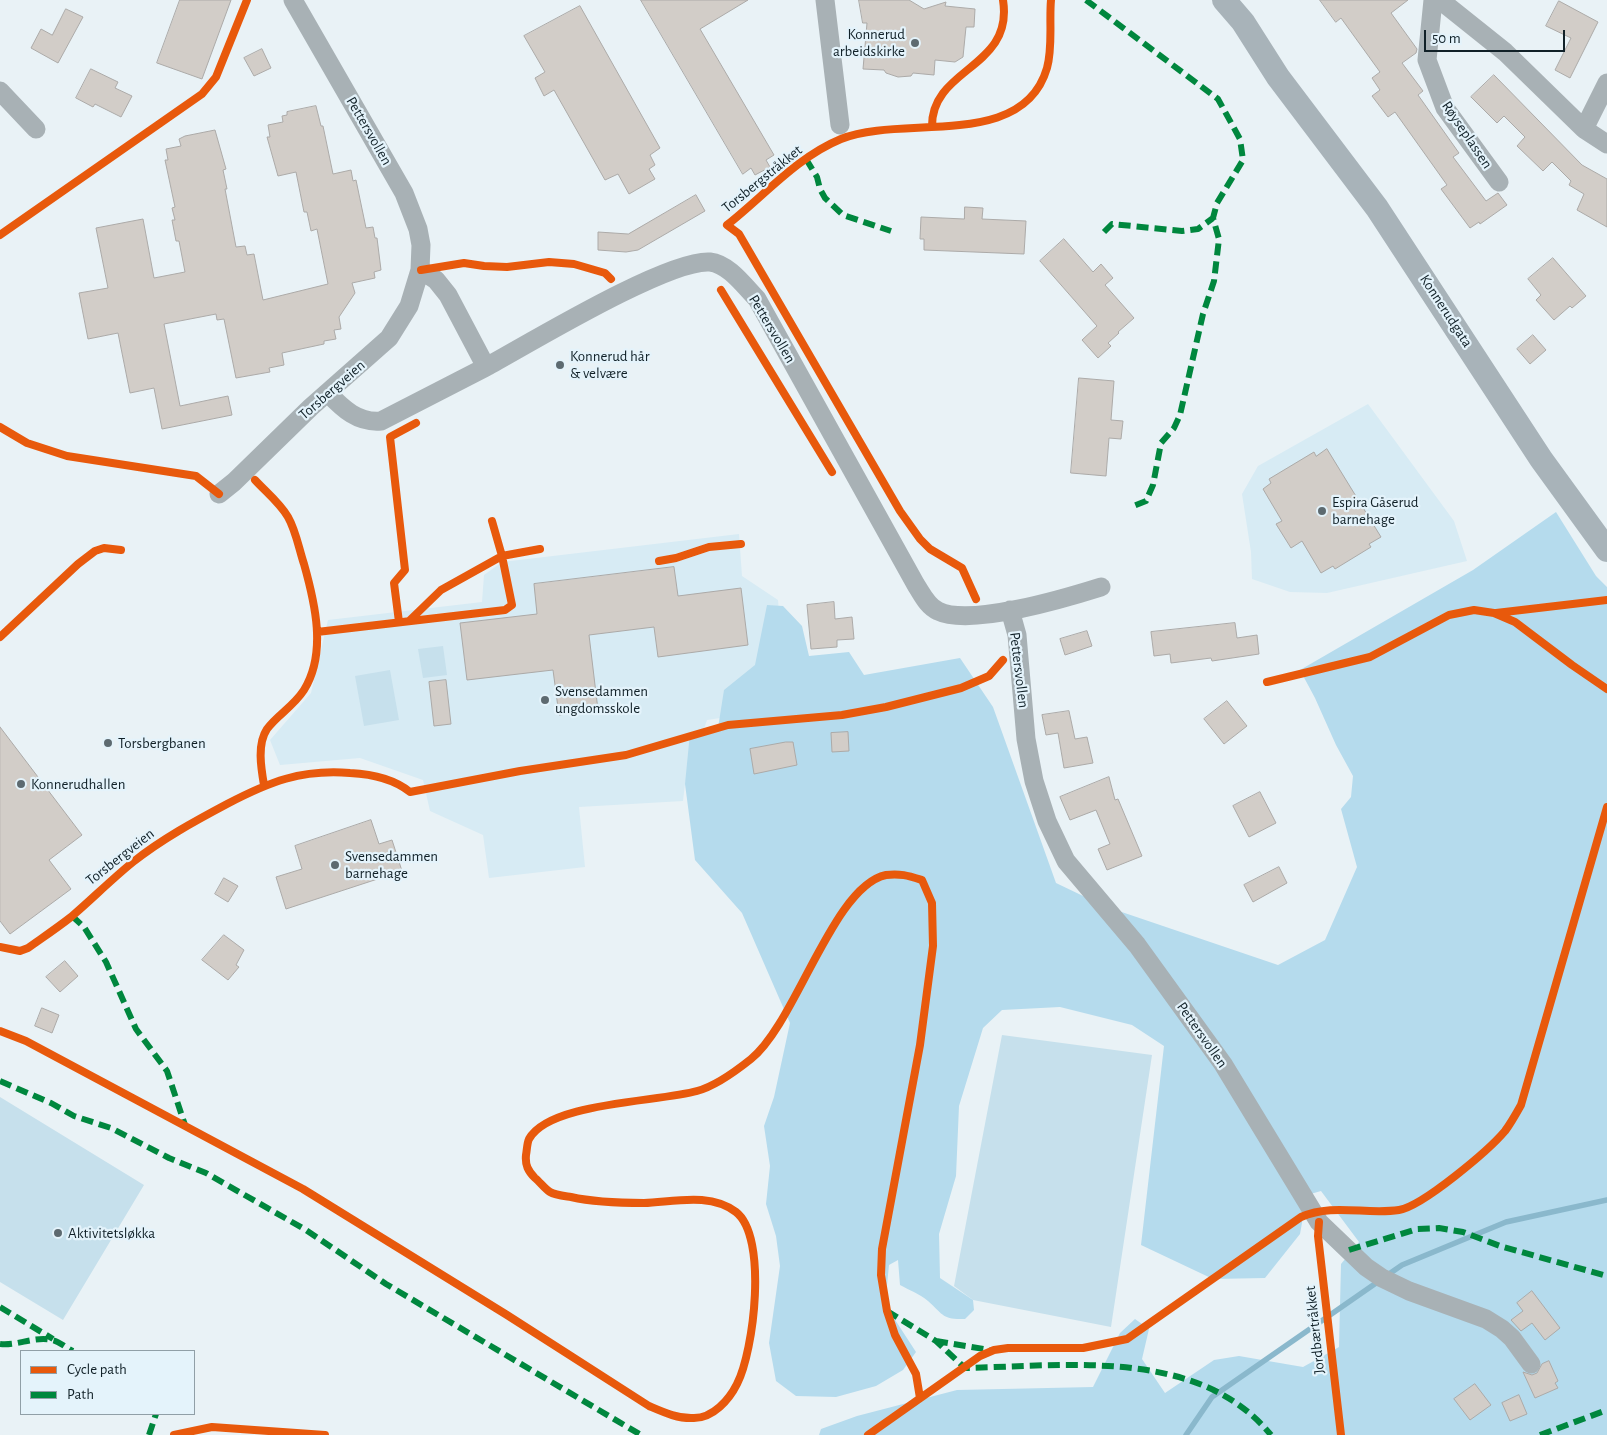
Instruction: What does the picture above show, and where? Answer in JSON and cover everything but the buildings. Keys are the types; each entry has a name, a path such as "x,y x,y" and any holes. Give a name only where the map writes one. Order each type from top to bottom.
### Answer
{"main road":[{"name":"Konnerudgata","path":"1206,0 1278,77"},
{"name":"Konnerudgata","path":"1224,0 1243,22 1278,77 1377,208 1541,459 1607,550"}],"street":[{"name":"Pettersvollen","path":"292,0 404,193 418,229 421,245 420,270"},
{"path":"825,0 840,125"},
{"name":"Røyseplassen","path":"1433,0 1427,60 1446,108 1499,182"},
{"path":"1440,0 1505,52 1584,129 1607,144"},
{"path":"1584,129 1607,82"},
{"path":"0,91 36,128"},
{"name":"Pettersvollen","path":"328,393 354,416 370,422 381,422 633,288 686,265 715,264 732,274 757,300 926,601 939,612 965,617 1010,610 1101,587"},
{"path":"420,270 436,280 448,295 486,366"},
{"name":"Torsbergveien","path":"219,494 375,352 400,324 413,298 420,270"},
{"name":"Pettersvollen","path":"1010,610 1017,635 1026,739 1034,781 1047,821 1066,862 1137,945 1223,1064 1319,1222 1340,1244 1382,1278 1409,1291 1486,1319 1502,1329 1512,1338 1531,1364"}],"shaded area":[{"path":"1368,404 1454,521 1467,561 1327,593 1290,592 1252,579 1251,552 1242,494 1258,466"},
{"path":"1556,512 1596,576 1607,587 1607,1435 819,1435 821,1429 857,1416 957,1390 1093,1387 1120,1333 1135,1319 1149,1329 1142,1359 1165,1393 1214,1360 1239,1356 1303,1367 1339,1347 1341,1264 1359,1242 1321,1191 1307,1195 1300,1234 1265,1278 1213,1279 1141,1245 1164,1046 1132,1025 1060,1007 1002,1010 983,1028 959,1106 956,1176 939,1234 940,1278 973,1300 974,1310 965,1319 947,1317 918,1294 900,1285 898,1260 889,1265 887,1285 888,1309 916,1352 903,1370 876,1386 836,1397 796,1396 776,1381 769,1343 780,1266 776,1236 766,1204 770,1166 764,1126 774,1097 790,1023 742,913 695,860 685,784 690,733 718,728 724,690 755,665 767,605 783,606 802,626 809,656 849,652 864,675 960,658 993,707 1056,883 1104,906 1278,965 1325,940 1357,867 1341,809 1351,797 1353,776 1300,670 1473,570"},
{"name":"Svensedammen ungdomsskole","path":"739,534 742,576 778,600 787,708 707,720 685,784 683,801 579,807 585,867 489,878 483,835 430,811 423,780 360,758 280,765 270,740 311,693 328,620 482,602 484,575 502,562"},
{"path":"443,646 447,675 423,678 418,649"},
{"path":"390,670 399,720 364,726 355,676"},
{"path":"1002,1035 1152,1055 1111,1327 973,1300 954,1286"},
{"name":"Aktivitetsløkka","path":"0,1097 144,1185 63,1320 0,1282"}],"waterway":[{"path":"1186,1435 1212,1397 1402,1265 1506,1222 1607,1200"}],"marked path":[{"path":"1086,0 1218,99 1240,139 1243,160 1217,203 1213,218 1219,239 1214,281 1203,314 1180,415 1174,428 1161,443 1153,485 1146,501 1131,507"},
{"path":"806,159 817,177 825,198 843,215 891,231"},
{"path":"1104,232 1112,224 1182,231 1198,229 1213,218"},
{"path":"72,916 84,927 106,962 136,1029 167,1071 185,1125"},
{"path":"0,1081 51,1103 74,1116 111,1128 169,1158 206,1173 306,1230 386,1284 641,1435"},
{"path":"1349,1250 1417,1229 1439,1228 1463,1232 1500,1246 1607,1276"},
{"path":"0,1307 53,1339"},
{"path":"887,1311 936,1341 965,1368 1088,1365 1129,1368 1169,1375 1207,1387 1241,1407 1271,1435"},
{"path":"0,1344 46,1339 57,1342 71,1350"},
{"path":"936,1341 990,1350"},
{"path":"1540,1435 1607,1410"},
{"path":"149,1435 156,1415"}],"cycle path":[{"path":"0,235 202,94 216,77 247,0"},
{"path":"932,127 935,107 944,92 985,55 996,41 1003,23 1003,0"},
{"name":"Torsbergstråkket","path":"976,599 962,568 930,549 920,539 900,511 739,234 727,225 795,166 841,139 866,132 958,125 987,120 1013,111 1034,94 1047,68 1050,52 1051,0"},
{"path":"421,270 464,263 507,267 549,262 574,264 605,273 611,279"},
{"path":"721,290 832,472"},
{"path":"399,622 394,583 405,570 390,437 416,423"},
{"path":"0,427 27,443 67,456 196,476 219,494"},
{"path":"255,480 281,507 293,528 312,595 317,628 317,644 311,676 304,690 271,724 264,735 261,749 264,785"},
{"path":"409,621 441,590 502,556 492,521"},
{"path":"659,561 676,558 709,547 741,544"},
{"path":"0,637 78,564 95,551 104,548 121,550"},
{"path":"317,632 505,610 512,605 502,556 540,549"},
{"path":"1496,613 1607,600"},
{"path":"1267,682 1370,657 1449,615 1474,610 1494,613 1515,622 1607,689"},
{"path":"0,947 20,951 28,948 71,917 125,869 155,846 227,804 271,783 301,775 332,772 374,776 404,787 410,792 520,771 626,755 728,725 842,715 886,707 961,688 989,676 1003,660"},
{"path":"868,1435 980,1356 994,1350 1008,1348 1083,1348 1127,1339 1301,1217 1313,1213 1337,1210 1399,1210 1423,1199 1471,1163 1505,1131 1521,1105 1607,807"},
{"path":"0,1031 26,1041 303,1189 507,1315 649,1406 676,1416 688,1418 701,1417 720,1407 734,1390 749,1347 753,1322 755,1269 752,1245 746,1225 736,1212 726,1206 703,1200 644,1203 616,1202 588,1200 552,1193 530,1173 526,1162 529,1139 540,1127 558,1117 606,1105 680,1095 711,1086 726,1078 751,1059 768,1041 784,1017 832,929 849,903 867,885 886,875 904,875 922,880 932,903 933,946 920,1045 882,1249 881,1275 887,1311 895,1335 916,1374 920,1398"},
{"name":"Jordbærtråkket","path":"1319,1222 1318,1236 1341,1435"},
{"path":"174,1435 212,1427 325,1435"}],"place":[{"name":"Konnerud arbeidskirke","path":"915,43"},
{"name":"Konnerud hår & velvære","path":"560,365"},
{"name":"Espira Gåserud barnehage","path":"1322,511"},
{"name":"Svensedammen ungdomsskole","path":"545,700"},
{"name":"Torsbergbanen","path":"108,743"},
{"name":"Konnerudhallen","path":"21,784"},
{"name":"Svensedammen barnehage","path":"335,865"},
{"name":"Aktivitetsløkka","path":"58,1233"}]}
